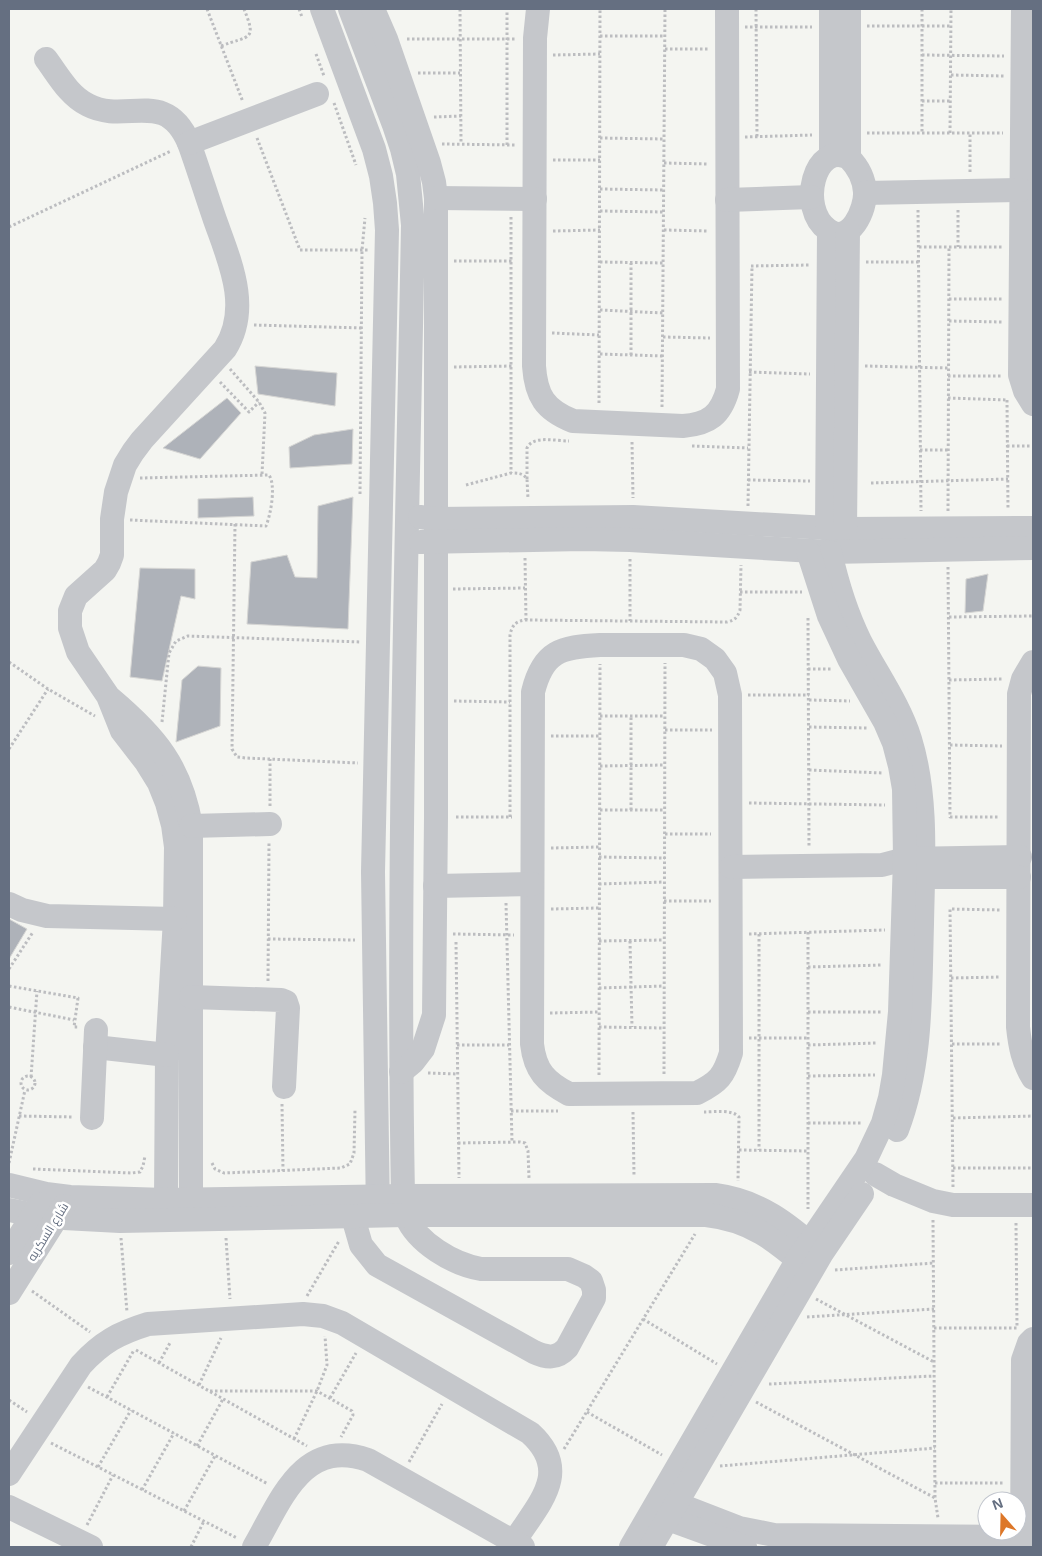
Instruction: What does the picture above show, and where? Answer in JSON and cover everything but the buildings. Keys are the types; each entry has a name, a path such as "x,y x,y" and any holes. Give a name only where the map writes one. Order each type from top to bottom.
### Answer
{"street":[{"path":"350,9 394,125 404,158 413,225 401,829 401,1072 404,1205 418,1233 434,1249 449,1259 481,1269 568,1269 584,1276 590,1281 594,1290 594,1298 562,1354 554,1357 544,1356 377,1265 361,1245 353,1217"},
{"path":"373,9 386,39 422,143 434,182 436,198 435,886 449,931 434,1016 423,1048 413,1062 401,1072"},
{"path":"538,9 535,47 534,333 522,366 548,407 560,416 573,421 599,422 629,437 662,425 695,425 708,421 718,413 725,402 728,389 739,372 728,339 727,28"},
{"path":"1023,9 1020,376 1032,403"},
{"path":"312,13 374,149 385,203 387,250 385,328 365,645 363,763 373,872 377,1206"},
{"path":"838,231 859,218 863,209 865,193 862,177 840,145 840,18"},
{"path":"46,59 69,90 88,106 111,112 156,111 173,119 185,134 189,143 233,274 238,299 236,324 230,342 142,440 125,465 116,492 112,519 112,555 105,570 76,596 70,612 70,628 78,652 108,696 122,731 159,782 167,803 176,847 175,919 167,1055 166,1200"},
{"path":"189,143 325,91"},
{"path":"838,231 818,220 811,197 814,179 818,170 840,145"},
{"path":"865,193 1021,190"},
{"path":"727,200 811,197"},
{"path":"436,198 535,199"},
{"path":"631,1547 688,1466 739,1384 866,1159 883,1123 894,1075 900,1012 902,929 914,868 920,793 917,766 901,715 860,641 848,614 838,587 827,540 837,370 838,231"},
{"path":"739,1384 784,1318 808,1263 875,1174 890,1148 900,1122 914,1068 920,999 914,868 901,774 894,743 888,729 829,616 827,482 837,370"},
{"path":"407,516 526,529 631,528 751,532 827,540 916,536 1033,548"},
{"path":"948,539 1008,528 1033,528"},
{"path":"407,541 435,542 526,529"},
{"path":"600,645 684,645 701,649 715,659 725,673 730,695 731,1053 726,1070 714,1085 697,1093 569,1094 553,1086 540,1073 533,1057 521,1045 532,1013 533,692 537,675 548,660 562,650 580,646 600,645"},
{"path":"1028,671 1019,694 1020,867 1018,1027 1020,1044 1027,1068 1033,1078"},
{"path":"108,696 131,715 159,746 171,764 187,804 191,826 191,1200"},
{"path":"191,826 270,824"},
{"path":"731,867 882,865 914,868 1020,867"},
{"path":"435,886 532,884"},
{"path":"9,904 36,914 175,919"},
{"path":"191,997 268,999 286,1002 288,1008 283,1094"},
{"path":"92,1118 96,1038 167,1055"},
{"path":"875,1174 894,1185 943,1203 1024,1205"},
{"path":"9,1185 46,1194 70,1197 377,1206 706,1205 738,1199 766,1210 808,1263"},
{"name":"شارع السكريه","path":"9,1253 46,1194"},
{"path":"404,1205 459,1196 634,1196 706,1205 732,1220 751,1226 769,1236 808,1263"},
{"name":"شارع السكريه","path":"13,1287 70,1197"},
{"path":"9,1210 57,1218 120,1222 353,1217 377,1206"},
{"path":"9,1474 72,1378 92,1352 120,1340 148,1324 313,1315 342,1323 530,1433 542,1443 549,1456 550,1484 519,1544 368,1460 344,1454 329,1456 313,1462 302,1470 246,1543"},
{"path":"672,1512 739,1528 812,1541 940,1536 1022,1542 1022,1379 1027,1336"},
{"path":"652,1547 672,1512 688,1466"},
{"path":"9,1507 85,1544"},
{"path":"672,1512 732,1544 745,1547"}],"path":[{"path":"207,9 300,250 387,250"},
{"path":"221,46 249,36 251,26 244,9"},
{"path":"299,9 312,13"},
{"path":"460,9 461,144"},
{"path":"507,9 507,145"},
{"path":"599,422 600,9"},
{"path":"662,425 665,9"},
{"path":"756,9 757,137"},
{"path":"922,9 922,133"},
{"path":"950,133 951,9"},
{"path":"665,49 727,28 756,27 840,18 922,26 951,26"},
{"path":"600,36 665,36"},
{"path":"386,39 507,39 535,47 600,54"},
{"path":"316,54 325,91 357,168"},
{"path":"922,54 951,55 1022,66"},
{"path":"951,75 1022,66"},
{"path":"398,73 460,73"},
{"path":"922,101 950,101"},
{"path":"413,117 461,116"},
{"path":"727,137 757,137 840,145 922,133 1022,133"},
{"path":"958,247 970,133"},
{"path":"600,138 664,139"},
{"path":"9,227 189,143"},
{"path":"422,143 507,145 535,152 600,160"},
{"path":"664,163 727,165"},
{"path":"600,189 664,190"},
{"path":"916,536 921,482 918,192"},
{"path":"511,199 511,261 522,366 511,473"},
{"path":"360,494 362,250 365,210"},
{"path":"600,212 664,212"},
{"path":"534,231 600,230"},
{"path":"664,230 727,231"},
{"path":"919,247 1020,246"},
{"path":"949,247 948,539 950,817 1020,817"},
{"path":"436,261 534,261"},
{"path":"600,262 663,263"},
{"path":"727,266 919,262"},
{"path":"630,355 631,263"},
{"path":"751,532 748,480 749,448 739,372 752,266"},
{"path":"949,299 1020,311"},
{"path":"600,310 663,313"},
{"path":"949,321 1020,311"},
{"path":"236,324 385,328"},
{"path":"534,333 600,334"},
{"path":"663,337 728,339"},
{"path":"600,354 663,356"},
{"path":"213,363 249,412 259,402"},
{"path":"213,363 259,402 265,412 262,474"},
{"path":"436,367 522,366"},
{"path":"739,372 948,368"},
{"path":"948,376 1020,376"},
{"path":"948,398 1032,403"},
{"path":"1006,400 1008,528"},
{"path":"629,437 631,528 630,621"},
{"path":"526,620 527,448 531,442 536,440 575,442"},
{"path":"690,446 749,448"},
{"path":"1007,446 1033,446"},
{"path":"920,450 948,450"},
{"path":"466,485 511,473 522,474 527,479"},
{"path":"112,519 266,526 269,518 273,481 269,475 120,479"},
{"path":"872,483 1008,478"},
{"path":"748,480 827,482"},
{"path":"235,524 232,749 237,757 363,763"},
{"path":"435,589 525,588"},
{"path":"740,592 808,592"},
{"path":"808,611 810,865"},
{"path":"949,617 1033,616"},
{"path":"599,1094 600,620"},
{"path":"159,746 170,653 176,641 188,636 365,645"},
{"path":"664,1094 665,645"},
{"path":"9,662 48,689 122,731"},
{"path":"949,680 1028,671"},
{"path":"9,749 48,689"},
{"path":"730,695 808,695"},
{"path":"808,700 874,701"},
{"path":"436,701 533,702"},
{"path":"600,716 665,716"},
{"path":"631,716 631,810"},
{"path":"809,727 888,729"},
{"path":"665,730 730,729"},
{"path":"533,736 600,736"},
{"path":"950,745 1020,746"},
{"path":"268,999 270,759"},
{"path":"600,766 665,765"},
{"path":"809,770 901,774"},
{"path":"730,803 904,805"},
{"path":"600,810 665,810"},
{"path":"436,817 532,816"},
{"path":"665,834 731,834"},
{"path":"533,849 599,847"},
{"path":"599,857 665,858"},
{"path":"599,884 664,882"},
{"path":"505,884 506,935 521,1045 511,1111 512,1142"},
{"path":"664,901 731,901"},
{"path":"532,910 599,908"},
{"path":"940,1536 935,1498 934,1263 943,1203 953,1168 950,909 1019,910"},
{"path":"9,968 30,938 34,929 36,914"},
{"path":"731,935 902,929"},
{"path":"459,1196 457,1045 449,931 532,935"},
{"path":"808,932 808,1263 845,1314 934,1362"},
{"path":"759,934 759,1150"},
{"path":"268,939 374,940"},
{"path":"599,941 664,940"},
{"path":"630,941 632,1027"},
{"path":"808,967 901,965"},
{"path":"951,978 1018,977"},
{"path":"9,986 78,998 74,1027 96,1038"},
{"path":"599,988 664,986"},
{"path":"25,1090 29,1091 35,1084 35,1080 31,1076 37,990"},
{"path":"9,1007 74,1020"},
{"path":"532,1013 599,1012"},
{"path":"808,1012 900,1012"},
{"path":"599,1027 664,1028"},
{"path":"731,1038 808,1038"},
{"path":"808,1044 897,1043"},
{"path":"952,1044 1020,1044"},
{"path":"457,1045 521,1045"},
{"path":"808,1076 894,1075"},
{"path":"9,1163 25,1090 22,1088 21,1080 24,1077 31,1076"},
{"path":"283,1094 283,1171"},
{"path":"211,1161 215,1169 224,1173 341,1168 350,1164 354,1153 355,1105"},
{"path":"511,1111 560,1111"},
{"path":"624,1111 633,1111 634,1196"},
{"path":"702,1112 736,1113 739,1117 738,1199"},
{"path":"19,1116 92,1118"},
{"path":"953,1118 1033,1116"},
{"path":"808,1123 883,1123"},
{"path":"458,1143 520,1142 527,1147 529,1196"},
{"path":"27,1169 140,1172 144,1166 147,1150"},
{"path":"739,1150 808,1151"},
{"path":"953,1168 1033,1168"},
{"path":"551,1471 643,1319 706,1205"},
{"path":"934,1328 1027,1336 1024,1205"},
{"path":"294,1438 317,1391 327,1365 313,1315 304,1300 353,1217"},
{"path":"107,1397 120,1340 120,1222"},
{"path":"808,1263 934,1263"},
{"path":"13,1287 120,1340 208,1391 329,1456 353,1415 352,1411 317,1391 208,1391"},
{"path":"784,1318 934,1309"},
{"path":"643,1319 739,1384 855,1455 935,1498"},
{"path":"330,1398 366,1337"},
{"path":"739,1384 934,1376"},
{"path":"72,1378 285,1493"},
{"path":"400,1478 452,1387"},
{"path":"197,1446 223,1399"},
{"path":"98,1467 131,1410"},
{"path":"587,1412 688,1466 935,1448"},
{"path":"142,1490 174,1433"},
{"path":"35,1435 246,1543"},
{"path":"184,1511 215,1456"},
{"path":"85,1544 113,1475"},
{"path":"935,1483 1022,1483"},
{"path":"191,1547 204,1522"}]}
